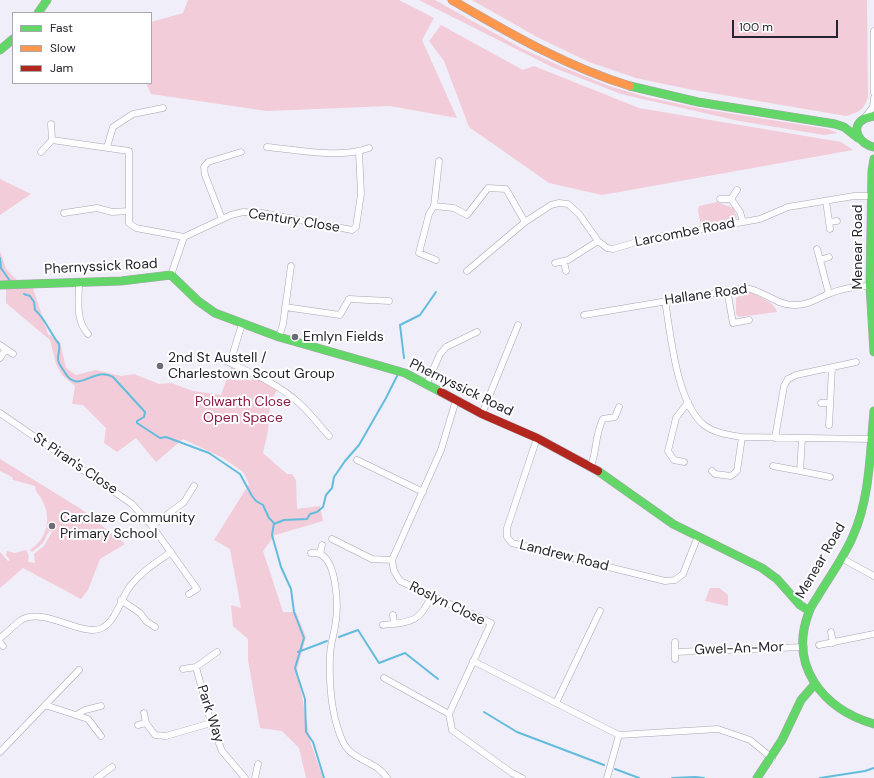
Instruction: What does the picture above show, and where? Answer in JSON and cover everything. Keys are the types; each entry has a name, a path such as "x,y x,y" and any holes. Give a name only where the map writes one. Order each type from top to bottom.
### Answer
{"main road":[{"path":"39,12 48,0"},
{"path":"452,0 499,27 569,62 618,82 679,98 835,124 844,127 858,138 865,146 874,147"},
{"path":"0,50 12,40"},
{"path":"835,124 874,116"},
{"path":"858,138 857,130 863,119"},
{"name":"Menear Road","path":"865,146 873,162 872,282 874,352"},
{"name":"Phernyssick Road","path":"0,285 121,281 171,275 198,301 215,313 279,337 405,373 427,383 482,414 537,438 591,466 663,517 762,568 777,578 800,605 808,610"},
{"name":"Menear Road","path":"814,685 806,665 804,647 808,610 814,603 827,578 853,536 864,504 874,411"},
{"path":"757,778 772,758 787,732 801,700 814,685 830,700 854,717 874,724"}],"street":[{"path":"874,32 874,92"},
{"path":"863,119 873,107 874,98"},
{"path":"107,147 113,127 133,114 163,108"},
{"path":"50,124 52,140"},
{"path":"52,140 129,151 129,223 136,228 184,237 171,275"},
{"path":"40,152 52,140"},
{"path":"267,147 318,153 359,152 369,148"},
{"path":"222,219 205,175 204,167 208,162 241,152"},
{"name":"Century Close","path":"184,237 222,219 243,212 262,213 352,230 356,227 361,194 359,152"},
{"path":"436,260 419,253 429,214 434,206 439,160"},
{"path":"434,206 454,208 467,215 488,188 506,189 526,222"},
{"path":"731,199 737,190"},
{"name":"Larcombe Road","path":"598,241 607,248 613,249 647,239 760,219 788,207 854,196 872,196"},
{"path":"720,199 731,199"},
{"path":"731,199 740,212 743,222"},
{"path":"826,200 830,229"},
{"path":"467,270 526,222 551,205 559,203 568,204 579,214 598,241 582,253 564,262 555,263"},
{"path":"64,212 97,208 112,212 129,210"},
{"path":"829,222 837,221"},
{"path":"817,250 829,294"},
{"path":"820,260 829,257"},
{"path":"564,262 566,271"},
{"path":"279,337 283,324 291,266"},
{"path":"79,282 79,312 82,327 88,334"},
{"name":"Hallane Road","path":"584,315 727,290 756,289 782,303 794,306 808,303 829,294 872,282"},
{"path":"727,290 732,323 749,320"},
{"path":"285,306 340,315 349,299 389,301"},
{"path":"666,301 679,383 688,402 704,425 722,434 742,438 871,440"},
{"path":"230,363 242,324"},
{"path":"482,414 518,325"},
{"path":"427,383 440,354 446,348 478,332"},
{"path":"0,358 3,347 13,354"},
{"path":"219,358 258,375 287,394 300,404 329,436"},
{"path":"775,438 784,386 788,379 796,375 856,362"},
{"path":"829,425 832,368"},
{"path":"332,539 372,558 392,560 441,450 456,400"},
{"path":"684,462 674,460 668,451 676,418 688,402"},
{"path":"821,403 830,403"},
{"path":"591,466 595,456 598,427 603,419 615,417 619,407"},
{"name":"St Piran's Close","path":"0,413 128,500 141,512 197,588 189,594"},
{"name":"Landrew Road","path":"537,438 507,528 507,537 512,543 666,581 675,580 683,574 698,536"},
{"path":"712,471 715,474 731,476 737,471 742,438"},
{"path":"800,471 802,439"},
{"path":"357,460 423,492"},
{"path":"773,466 830,477"},
{"path":"152,526 184,502 195,483"},
{"path":"320,554 322,545"},
{"path":"0,638 22,620 34,616 90,629 102,628 112,619 130,585 143,572 171,552"},
{"path":"311,553 320,554 326,559 333,573 337,591 337,619 330,654 334,714 344,743 352,754 382,770 387,778"},
{"path":"840,558 874,576"},
{"name":"Roslyn Close","path":"392,560 394,571 400,581 491,623 449,714"},
{"path":"383,624 411,622 420,617 431,596"},
{"path":"121,600 140,613 146,621 155,627"},
{"path":"556,703 600,611"},
{"path":"393,615 394,624"},
{"path":"831,632 833,643"},
{"path":"819,645 874,634"},
{"name":"Gwel-An-Mor","path":"675,642 675,659"},
{"name":"Gwel-An-Mor","path":"675,652 804,647"},
{"name":"Park Way","path":"217,652 196,668 211,723 222,751 245,778"},
{"path":"473,661 619,735 718,729 750,740 772,758"},
{"path":"183,669 196,668"},
{"path":"0,752 79,670"},
{"path":"384,678 449,714 452,730 509,772 522,778"},
{"path":"45,706 88,719 101,736"},
{"path":"76,715 85,710 101,706"},
{"path":"144,713 146,723 155,735 166,736 211,723"},
{"path":"138,725 146,723"},
{"path":"607,778 619,735"},
{"path":"255,778 258,764"},
{"path":"97,778 112,767"},
{"path":"506,778 509,772"}],"green space":[{"path":"188,0 399,0 434,18 422,40 457,118 390,106 267,111 151,94 146,84 152,84 152,22 183,13"},
{"path":"419,0 435,0 521,48 609,86 646,97 703,109 828,129 838,133 824,135 739,121 621,94 552,67"},
{"path":"472,0 867,0 868,97 865,105 860,110 854,114 846,116 688,89 636,78 589,62 537,37"},
{"path":"441,25 523,70 534,66 639,108 841,142 853,150 602,195 549,183 469,127 444,61 429,41"},
{"path":"0,179 31,194 0,215"},
{"path":"717,202 733,208 737,218 701,225 698,211 699,206"},
{"path":"0,251 6,269 17,280 0,281"},
{"name":"Polwarth Close Open Space","path":"6,288 33,288 48,334 60,342 66,368 76,375 96,370 121,376 134,374 159,384 171,383 193,391 221,395 231,367 236,369 235,372 251,381 254,376 277,390 270,403 268,431 263,453 287,474 292,474 296,480 297,509 320,506 323,521 275,535 263,551 283,612 296,612 306,637 297,669 311,744 323,778 306,778 299,748 282,731 260,728 248,660 248,639 233,626 231,605 241,608 230,549 214,540 249,484 243,472 223,458 183,439 156,462 136,438 117,452 104,443 106,428 83,405 72,404 75,386 62,375 56,364 50,340 6,303"},
{"path":"751,293 770,303 777,312 739,317 736,314 736,298 743,294"},
{"name":"Carclaze Community Primary School","path":"0,459 81,509 125,544 100,559 88,590 81,599 23,568 0,588 0,552 8,561 10,560 6,555 7,551 15,553 26,550 29,556 29,562 35,563 34,554 44,546 52,532 49,531 43,543 32,552 30,550 36,545 44,534 47,521 45,507 35,486 13,480 12,477 0,471"},
{"path":"710,588 719,588 728,595 728,606 705,601"}],"waterway":[{"path":"0,258 1,268 10,281"},
{"path":"404,358 400,325 420,315 436,292"},
{"path":"24,294 30,296 34,302 35,310 42,317 59,344 58,359 61,367 69,378 75,381 80,381 106,374 113,377 145,412 144,417 137,421 137,423 160,438 166,437 209,453 240,474 252,496 256,501 263,505 269,518 274,523 272,535 281,567 291,589 294,612 304,638 295,668 305,699 306,732 313,742 324,778"},
{"path":"274,524 284,520 307,519 310,514 317,512 323,507 326,495 332,488 334,477 359,445 397,376"},
{"path":"339,637 358,630 379,663 405,653 438,679"},
{"path":"298,652 327,641"},
{"path":"484,712 517,732 604,765"},
{"path":"820,778 865,771 874,768"},
{"path":"615,769 639,778"},
{"path":"672,778 704,778"}],"traffic: fast":[{"path":"39,12 47,0"},
{"path":"0,50 12,40"},
{"path":"630,86 698,102 835,124 844,127 858,138"},
{"path":"874,116 865,118 857,126 858,135 864,143 874,147"},
{"path":"874,159 872,171 870,286 874,352"},
{"path":"0,285 121,281 171,275 198,301 215,313 279,337 405,373 441,392"},
{"path":"874,411 866,491 859,521 837,566 810,610 804,632 803,650 807,667 814,683 825,696 839,708 874,724"},
{"path":"598,471 673,524 762,568 777,579 800,605 808,610"},
{"path":"757,778 782,740 801,700 814,685"}],"traffic: slow":[{"path":"452,0 517,37 561,59 630,86"}],"traffic: jam":[{"path":"441,392 482,414 537,438 598,471"}],"place":[{"name":"Emlyn Fields","path":"295,337"},
{"name":"2nd St Austell / Charlestown Scout Group","path":"160,366"},
{"name":"Carclaze Community Primary School","path":"52,526"}]}
